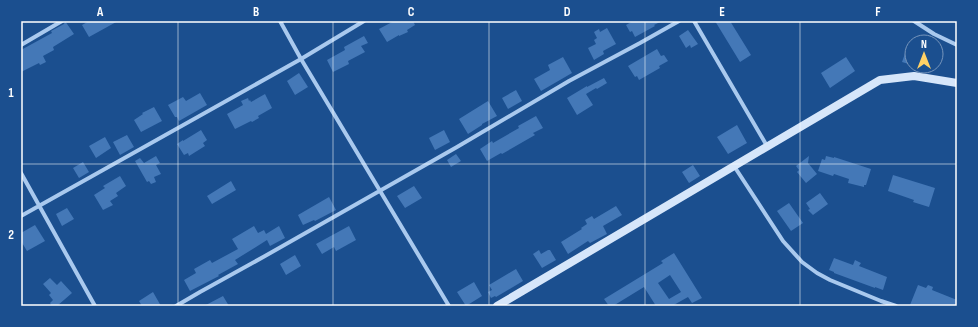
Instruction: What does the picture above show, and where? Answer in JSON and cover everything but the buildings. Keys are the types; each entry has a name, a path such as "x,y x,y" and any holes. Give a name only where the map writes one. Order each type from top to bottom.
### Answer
{"street":[{"path":"21,45 62,21"},
{"path":"280,21 301,59 449,306"},
{"path":"21,216 301,59 364,21"},
{"path":"176,306 569,81 679,21"},
{"path":"694,21 767,146"},
{"path":"914,21 934,34 957,45"},
{"path":"497,306 880,80 914,76 957,83"},
{"path":"734,166 783,241 802,262 830,280 896,306"},
{"path":"21,173 95,306"}]}
